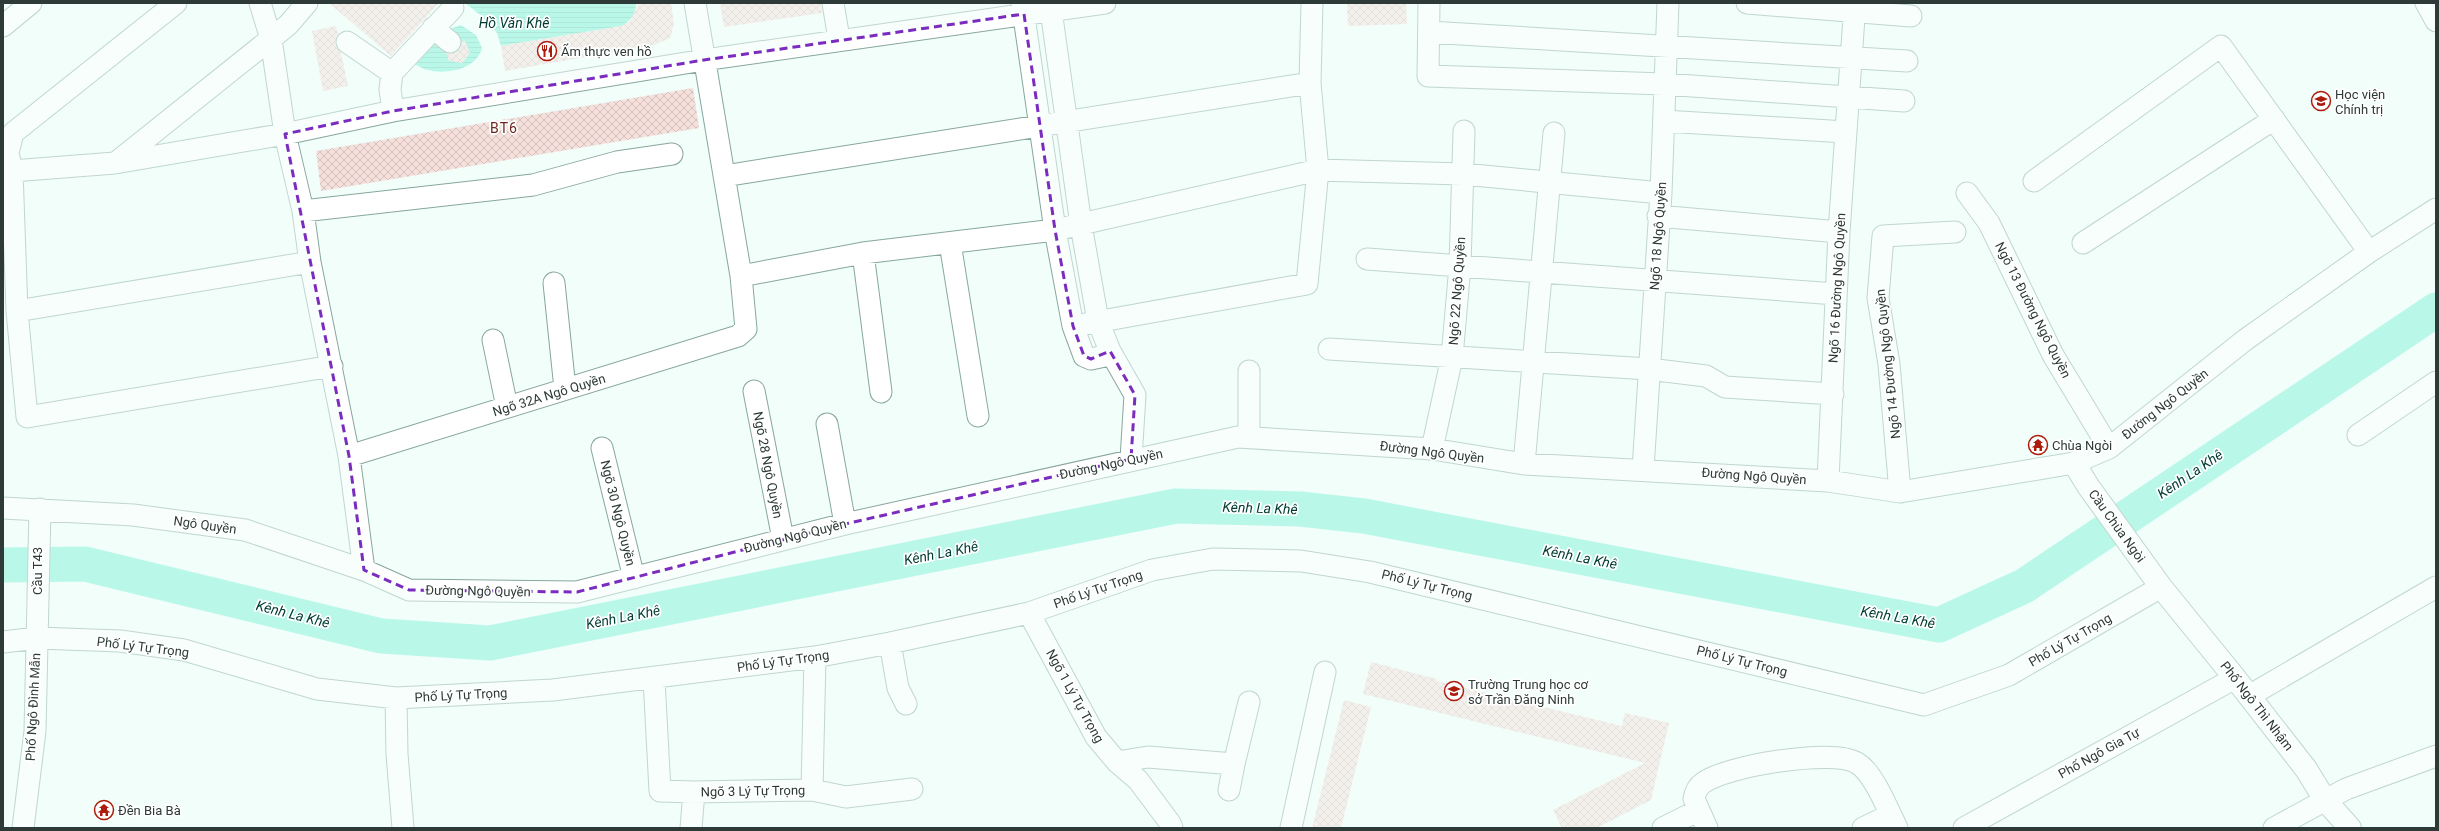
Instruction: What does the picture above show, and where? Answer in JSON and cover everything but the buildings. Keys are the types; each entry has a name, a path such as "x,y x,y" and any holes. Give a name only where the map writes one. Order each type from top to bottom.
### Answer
{"main road":[{"name":"Cầu Chùa Ngòi","path":"2074,463 2088,486 2161,587"},
{"name":"Phố Ngô Thì Nhậm","path":"2161,587 2306,769 2325,800 2350,828"}],"street":[{"path":"3,26 31,3"},
{"path":"176,3 13,133 8,153 12,171 10,249 27,417 332,366"},
{"path":"260,3 271,39 285,134 303,211 310,262 349,456 364,570"},
{"path":"116,163 288,25 307,3"},
{"path":"695,3 741,276 863,253 1055,230 1318,170 1463,174 1550,184 1661,193"},
{"path":"833,3 838,39"},
{"path":"12,171 116,163 285,134 393,111 704,60 1036,7 1105,3"},
{"path":"1073,326 1308,284 1318,170 1310,83 1312,3"},
{"path":"1429,3 1428,76 1664,84 1904,101"},
{"name":"Ngõ 18 Ngô Quyền","path":"1643,469 1658,216 1661,193 1664,84 1668,46 1668,3"},
{"path":"1747,3 1855,7 1911,16"},
{"path":"2426,3 2436,21"},
{"path":"1036,7 1066,122 1081,225 1098,321 1110,351 1135,395 1131,459"},
{"path":"1036,7 1040,126 1055,230 1073,326 1084,356 1091,360 1105,356 1110,351"},
{"name":"Ngõ 16 Đường Ngô Quyền","path":"1828,481 1839,232 1849,96 1850,58 1855,7"},
{"path":"393,111 390,89 392,73 453,8"},
{"path":"433,28 450,42"},
{"path":"1429,32 1907,61"},
{"path":"347,42 392,73"},
{"path":"2034,181 2221,46 2369,252"},
{"path":"724,176 1310,83"},
{"path":"2083,243 2274,119"},
{"path":"1664,121 1846,132"},
{"name":"Ngõ 22 Ngô Quyền","path":"1432,449 1452,357 1460,266 1464,131"},
{"path":"1524,464 1532,362 1543,272 1554,133"},
{"path":"303,211 533,185 617,162 672,154"},
{"name":"Ngõ 13 Đường Ngô Quyền","path":"1967,194 1989,223 2053,355 2109,448"},
{"name":"Đường Ngô Quyền","path":"364,570 409,590 577,592 845,524 1238,436 1432,449 1524,464 1643,469 1828,481 1900,492 2074,463 2109,448 2245,340 2369,252 2436,208"},
{"path":"1658,216 1839,232"},
{"name":"Ngõ 14 Đường Ngô Quyền","path":"1900,492 1889,364 1878,298 1883,236 1955,232"},
{"path":"950,243 978,416"},
{"path":"863,253 881,392"},
{"path":"1367,259 1654,282 1836,294"},
{"path":"17,312 310,262"},
{"name":"Ngõ 32A Ngô Quyền","path":"349,456 738,336 746,329 741,276"},
{"path":"554,283 565,390"},
{"path":"493,340 507,407"},
{"path":"1329,348 1649,370 1706,376 1725,387 1832,394"},
{"path":"1249,371 1249,436"},
{"path":"2358,435 2436,382"},
{"name":"Ngõ 28 Ngô Quyền","path":"754,391 783,539"},
{"path":"827,424 845,524"},
{"name":"Ngõ 30 Ngô Quyền","path":"602,448 634,578"},
{"path":"3,508 40,509"},
{"name":"Ngô Quyền","path":"40,509 133,514 245,530 364,570"},
{"name":"Cầu T43","path":"37,610 38,533 40,509"},
{"name":"Phố Lý Tự Trọng","path":"3,642 37,638 120,641 184,650 317,689 396,698 553,690 654,679 815,657 890,643 1029,613 1152,570 1213,559 1301,561 1370,572 1924,705 2009,675 2161,587"},
{"path":"2249,696 2436,588"},
{"name":"Phố Ngô Đình Mẫn","path":"23,828 35,731 37,610"},
{"name":"Ngõ 1 Lý Tự Trọng","path":"1029,613 1096,737 1117,762 1138,780 1170,823 1172,828"},
{"path":"890,643 898,688 906,704"},
{"name":"Ngõ 3 Lý Tự Trọng","path":"691,828 694,792 812,790 815,657"},
{"path":"1292,828 1325,672"},
{"name":"Phố Ngô Gia Tự","path":"1964,828 2235,678"},
{"path":"654,679 660,791 694,792"},
{"path":"396,698 397,754 403,828"},
{"path":"1229,790 1249,702"},
{"path":"2282,826 2346,789 2436,756"},
{"path":"1117,762 1148,757 1234,764"},
{"path":"1663,828 1702,820 1694,799 1695,794 1706,781 1764,762 1839,758 1856,762 1865,769 1894,822 1863,828"},
{"path":"812,790 846,797 912,789"}],"highlighted area":[{"path":"1024,14 1055,230 1073,326 1084,356 1091,359 1110,351 1135,395 1131,459 845,524 577,592 409,590 364,570 349,456 285,134 393,111 704,60"}],"water":[{"name":"Hồ Văn Khê","path":"465,3 636,3 636,7 628,22 622,26 501,46 497,33 484,18"},
{"path":"461,25 476,35 482,48 472,63 463,68 443,72 432,71 415,64 442,32"}],"waterway":[{"name":"Kênh La Khê","path":"3,565 85,564 381,636 490,643 1176,506 1300,509 1364,516 1939,625 2024,586 2436,310"}],"place":[{"name":"Ẩm thực ven hồ","path":"547,51"},
{"name":"Học viện Chính trị","path":"2321,101"},
{"name":"Chùa Ngòi","path":"2038,445"},
{"name":"Trường Trung học cơ sở Trần Đăng Ninh","path":"1454,691"},
{"name":"Đền Bia Bà","path":"104,810"}],"district":[{"name":"BT6","path":"504,128"}]}
